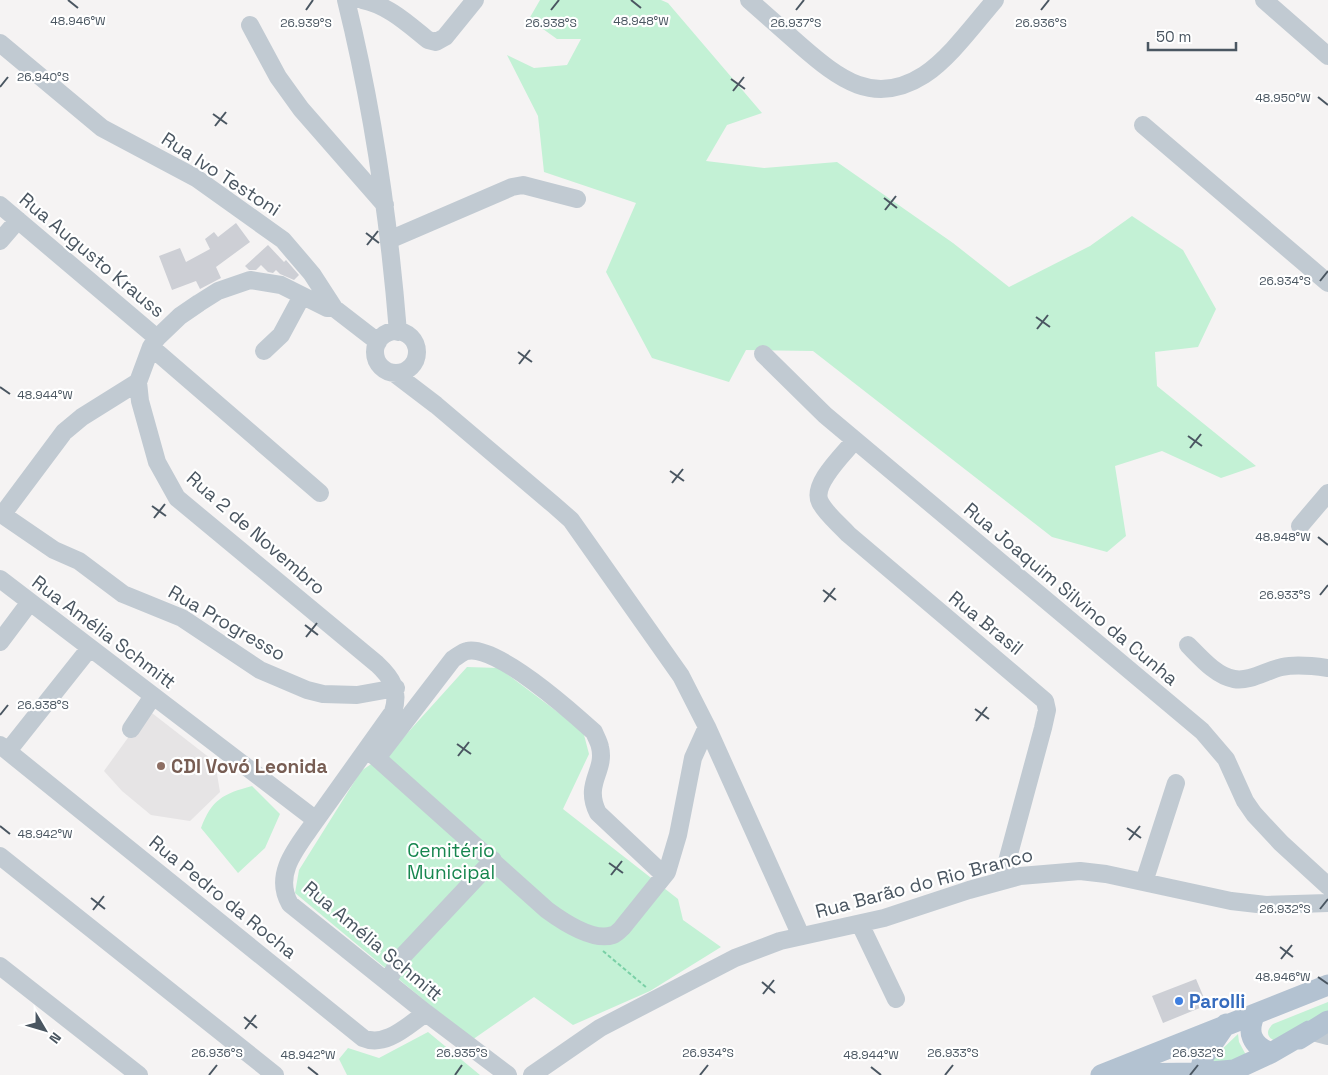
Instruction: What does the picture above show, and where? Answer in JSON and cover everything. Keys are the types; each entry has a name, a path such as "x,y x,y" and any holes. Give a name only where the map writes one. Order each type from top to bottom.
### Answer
{"main road":[{"path":"1103,1075 1163,1049 1328,985"},
{"path":"1255,1014 1251,1023 1250,1033 1254,1043 1261,1050 1271,1053"},
{"path":"1257,1075 1318,1034 1328,1021"},
{"path":"1199,1074 1204,1056 1226,1024"},
{"path":"1103,1075 1164,1072 1199,1074 1234,1070 1318,1034"},
{"path":"1163,1049 1159,1057 1160,1065 1164,1072"}],"street":[{"path":"346,0 366,88 385,205 398,332"},
{"path":"362,0 374,2 389,10 428,40 436,42 445,37 475,0"},
{"path":"749,0 828,69 851,84 872,89 900,86 925,74 946,55 995,0"},
{"path":"1264,0 1328,56"},
{"path":"250,25 278,77 301,109 385,205"},
{"name":"Rua Ivo Testoni","path":"0,43 102,128 196,178 283,240 312,274 334,308 378,342"},
{"path":"1143,125 1328,283"},
{"path":"389,240 512,187 523,185 577,199"},
{"name":"Rua Augusto Krauss","path":"0,205 320,493"},
{"path":"0,241 18,220"},
{"name":"Rua 2 de Novembro","path":"334,308 327,308 281,285 250,280 233,285 193,307 154,342 138,382 140,401 157,462 177,498 377,664 386,672 396,688"},
{"path":"264,351 281,335 302,296"},
{"path":"436,405 414,363 416,346 409,336 398,332 387,334 378,342 375,353 376,359 383,369 394,373 436,405 570,520 661,646 681,676 707,728 801,936"},
{"name":"Rua Joaquim Silvino da Cunha","path":"763,354 797,389 855,440 1202,731 1226,759 1245,801 1254,814 1281,843 1328,886"},
{"path":"394,373 405,371 414,363"},
{"path":"1,514 64,432 82,417 138,382"},
{"name":"Rua Brasil","path":"855,440 823,479 817,491 819,501 826,511 883,565 1045,701 1047,710 1043,728 1002,880"},
{"path":"1300,526 1328,492"},
{"name":"Rua Progresso","path":"1,514 54,550 79,561 123,594 182,618 260,670 307,690 323,694 357,695 396,688"},
{"name":"Rua Amélia Schmitt","path":"0,579 88,649 316,820 290,859 284,873 285,895 300,913 508,1075"},
{"path":"0,642 30,602"},
{"path":"1188,645 1224,676 1235,680 1248,679 1283,667 1317,666 1328,668"},
{"path":"4,748 88,649"},
{"path":"316,820 453,659 467,651 480,652 514,666 594,732 600,748 599,763 592,785 592,801 598,813 666,874"},
{"path":"372,754 393,712 396,703 396,688"},
{"path":"131,730 153,696"},
{"path":"372,754 562,921 579,930 602,936 613,936 622,928 666,874 678,835 693,758 707,728"},
{"name":"Rua Pedro da Rocha","path":"4,748 363,1038 371,1041 387,1038 426,1013"},
{"path":"1144,882 1176,783"},
{"path":"0,856 275,1075"},
{"path":"388,982 401,958 493,860"},
{"name":"Rua Barão do Rio Branco","path":"532,1075 576,1043 658,997 735,958 801,936 860,924 1002,880 1048,872 1080,871 1106,874 1248,903 1299,905 1328,903"},
{"path":"860,924 896,999"},
{"path":"0,966 139,1075"}],"path":[{"path":"600,948 658,997"}],"shaded area":[{"name":"CDI Vovó Leonida","path":"148,710 215,762 220,792 190,821 151,815 122,791 104,771"}],"green space":[{"path":"540,0 661,0 668,3 762,113 727,125 706,161 764,168 837,162 953,243 1009,287 1090,246 1132,216 1183,250 1216,309 1198,347 1155,352 1157,386 1256,466 1221,478 1162,451 1115,466 1126,536 1107,552 1052,537 813,351 746,350 729,382 652,358 606,272 636,203 544,172 538,116 507,55 534,68 567,65 581,39 557,39 529,19"},
{"name":"Cemitério Municipal","path":"467,667 499,668 583,731 589,754 563,809 678,899 683,920 721,947 650,991 573,1025 534,997 472,1040 295,893 299,870 361,771 393,749"},
{"path":"252,786 280,814 265,848 238,873 201,828 210,810 220,799 233,792"},
{"path":"1328,1002 1328,1015 1275,1041 1269,1035 1268,1031 1273,1024"},
{"path":"428,1032 480,1075 347,1075 339,1059 348,1048 379,1058"},
{"path":"1238,1034 1239,1042 1246,1055 1211,1068 1215,1056"}],"building":[{"path":"236,223 250,242 216,267 221,278 200,289 196,281 172,290 159,256 180,248 186,262 210,249 205,239 214,232 218,237"},
{"path":"268,245 284,262 286,260 299,275 294,280 280,274 276,270 273,273 268,272 261,265 256,270 249,270 245,266"},
{"name":"Parolli","path":"1196,979 1207,1005 1163,1023 1152,996"}],"place":[{"name":"CDI Vovó Leonida","path":"161,766"},
{"name":"Parolli","path":"1179,1001"}]}
